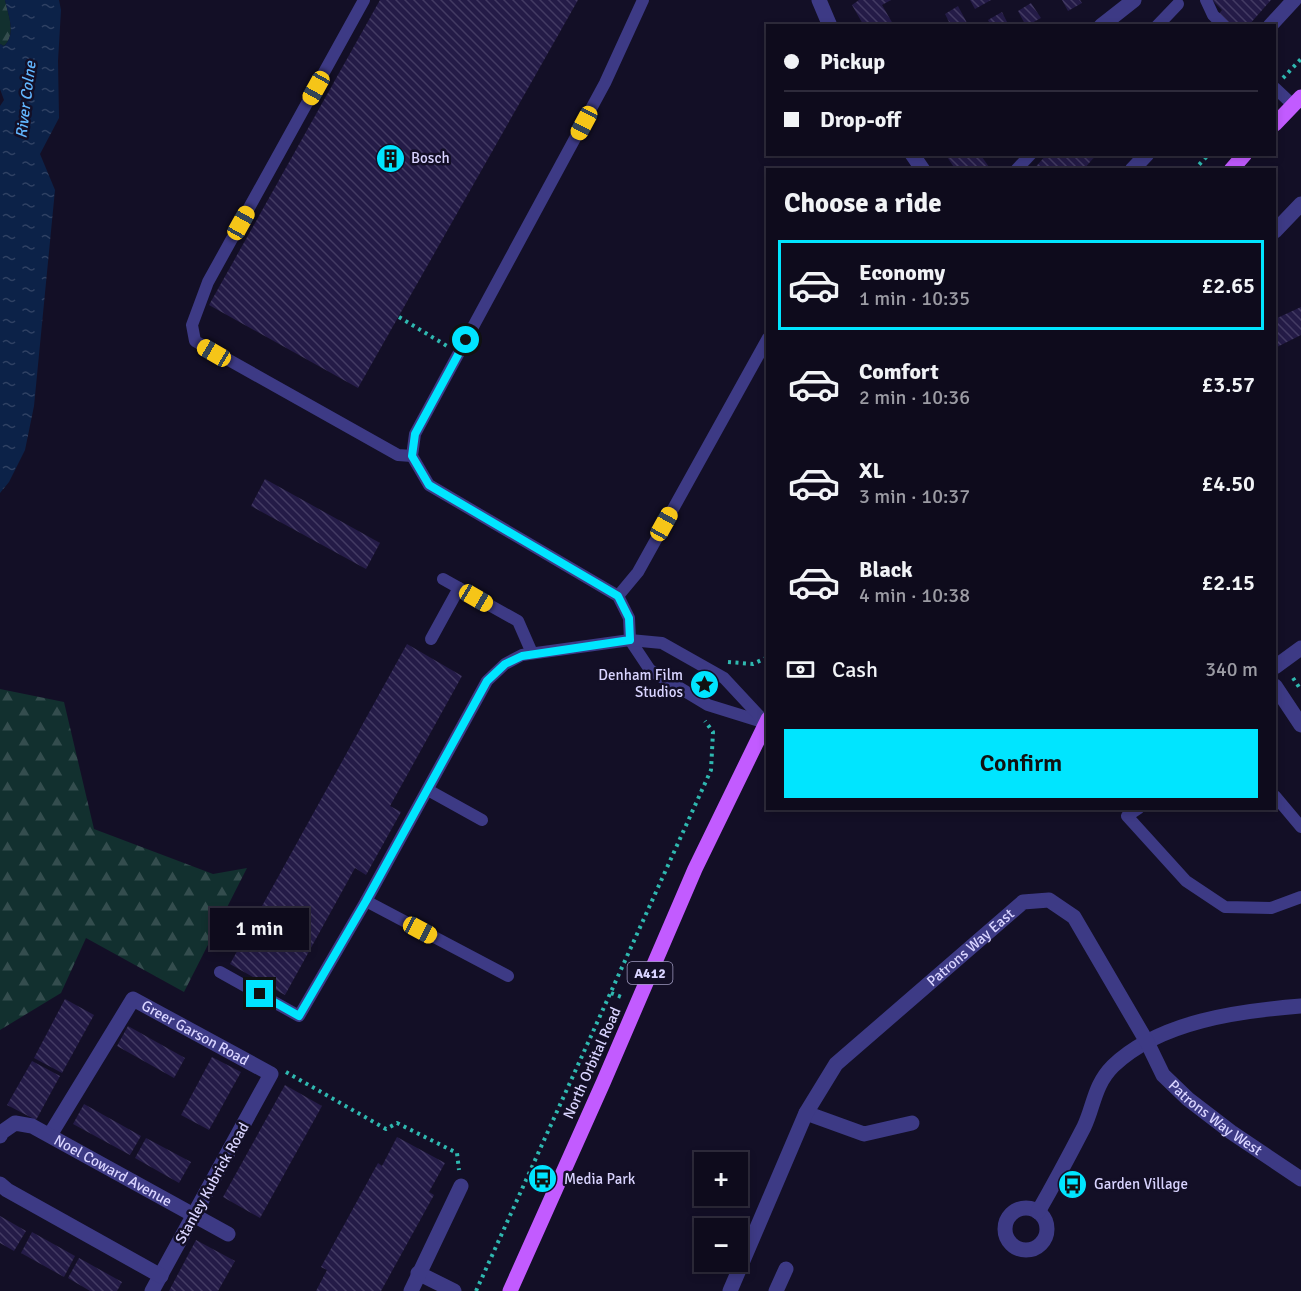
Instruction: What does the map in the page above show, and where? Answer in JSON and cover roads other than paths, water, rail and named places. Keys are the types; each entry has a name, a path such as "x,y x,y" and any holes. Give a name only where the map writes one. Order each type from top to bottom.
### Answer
{"main road":[{"path":"1276,123 1297,101"},
{"path":"1233,168 1243,156"},
{"name":"North Orbital Road","path":"510,1291 695,869 766,723"}],"street":[{"path":"819,0 829,24"},
{"path":"1104,24 1134,0"},
{"path":"1272,24 1294,0"},
{"path":"1134,168 1145,156"},
{"path":"1276,230 1301,204"},
{"path":"1276,666 1301,648"},
{"path":"1276,688 1301,725"},
{"name":"Patrons Way East","path":"730,1291 806,1113 836,1064 1023,902 1049,900 1074,917 1147,1042"},
{"name":"Greer Garson Road","path":"50,1135 133,999 271,1074"},
{"path":"1038,1212 1085,1125 1095,1092 1112,1067 1147,1042 1202,1019 1301,1006"},
{"name":"Patrons Way West","path":"1147,1042 1163,1075 1188,1099 1301,1179"},
{"name":"Stanley Kubrick Road","path":"152,1291 271,1074"},
{"path":"806,1113 864,1134 912,1123"},
{"name":"Noel Coward Avenue","path":"0,1136 15,1123 32,1126 228,1234"},
{"path":"0,1184 161,1276"},
{"path":"411,1291 461,1185"},
{"path":"776,1291 786,1269"},
{"path":"418,1273 454,1291"}],"lane":[{"path":"364,0 208,282 192,325 195,341 398,455 412,456"},
{"path":"642,0 605,83 415,434 412,456 429,485 618,596 629,618 630,640 650,669 708,705 766,721"},
{"path":"1206,0 1213,15 1222,24"},
{"path":"1159,24 1178,4"},
{"path":"1277,85 1297,101"},
{"path":"1019,168 1029,156"},
{"path":"618,596 638,572 766,343"},
{"path":"443,579 518,621 532,653"},
{"path":"431,639 459,588"},
{"path":"219,972 299,1016 366,901 487,681 505,664 522,656 630,640 662,643 724,678 766,720"},
{"path":"428,790 482,819"},
{"path":"1276,797 1301,827"},
{"path":"1136,810 1127,816 1186,881 1225,907 1271,908 1301,897"},
{"path":"366,901 508,976"}],"water":[{"name":"River Colne","path":"5,0 59,0 61,10 58,61 59,118 40,154 55,190 34,406 25,450 9,482 0,493 0,106 4,100 0,89 0,44 4,46 8,41 11,30"}],"place":[{"name":"Bosch","path":"390,158"},
{"name":"Denham Film Studios","path":"704,684"},
{"name":"Media Park","path":"543,1179"},
{"name":"Garden Village","path":"1073,1184"}]}
